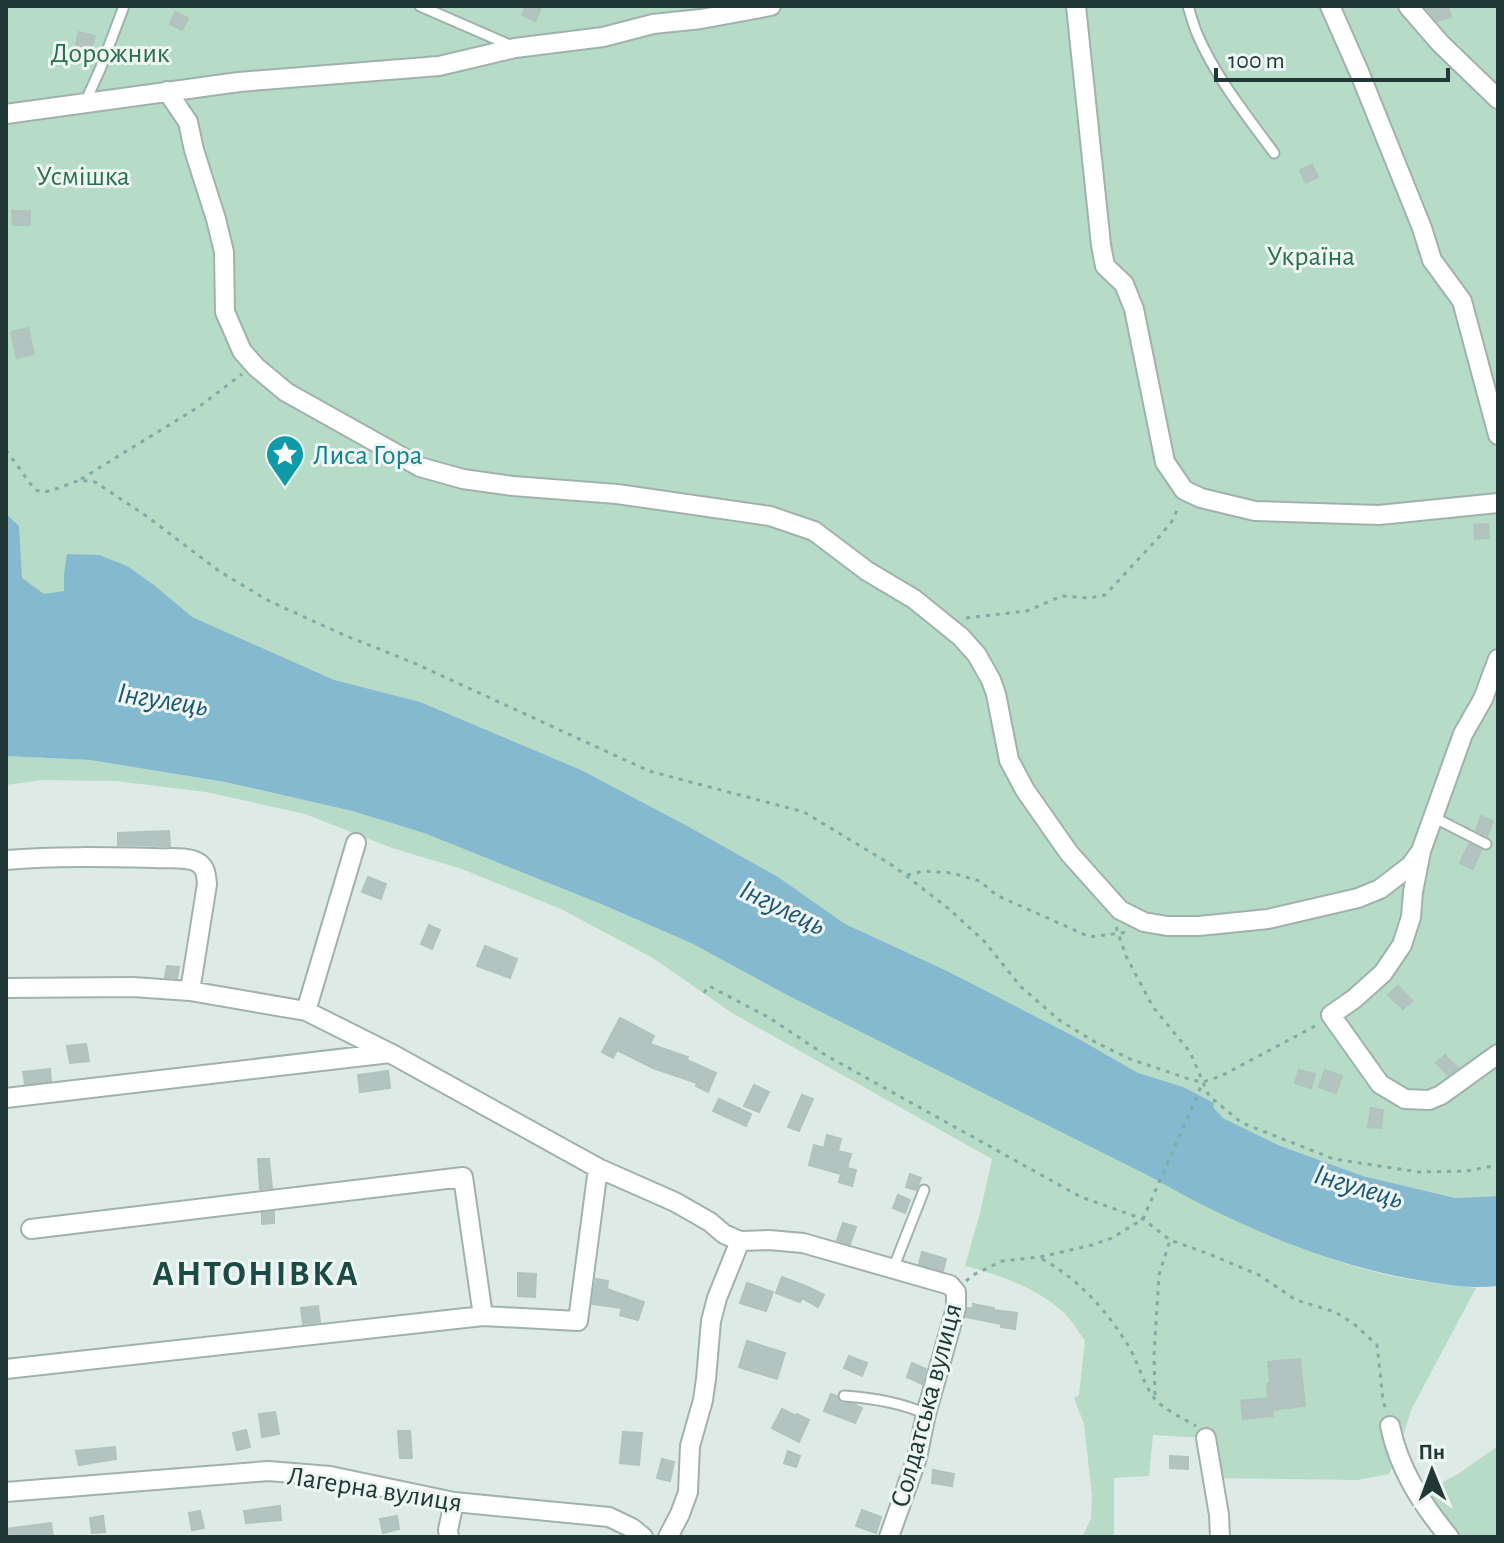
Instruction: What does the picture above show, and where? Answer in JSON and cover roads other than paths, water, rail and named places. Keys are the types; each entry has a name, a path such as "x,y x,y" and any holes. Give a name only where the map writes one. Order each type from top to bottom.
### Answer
{"street":[{"path":"6,114 239,82 439,66 515,48 603,37 653,24 701,19 766,6"},
{"path":"1076,6 1105,266 1124,284 1134,309 1165,462 1184,490 1201,498 1255,511 1379,515 1498,503"},
{"path":"1330,6 1422,228 1432,260 1462,301 1498,435"},
{"path":"1408,6 1440,43 1498,99"},
{"path":"167,91 188,122 216,219 224,252 225,312 242,351 256,367 286,392 420,467 463,479 617,494 770,516 814,531 867,571 914,599 961,637 977,655 996,694 1009,760 1025,790 1069,853 1120,910 1144,922 1167,926 1235,924 1268,919 1335,904 1380,889 1410,866 1421,851"},
{"path":"1498,659 1483,699 1463,734 1421,851 1411,917 1402,945 1383,973 1331,1015 1380,1084 1405,1099 1429,1100 1441,1095 1498,1054"},
{"path":"306,1011 356,843"},
{"path":"6,860 125,857 198,862 206,872 207,884 190,991"},
{"path":"6,988 133,987 190,991 306,1011 390,1053 598,1168 675,1202 724,1234 740,1241 803,1243 893,1269"},
{"path":"6,1098 390,1053"},
{"path":"6,1369 483,1316 578,1321 598,1168"},
{"path":"31,1229 463,1177 483,1316"},
{"path":"668,1537 688,1492 690,1446 703,1400 711,1321 740,1241"},
{"name":"Солдатська вулиця","path":"889,1537 917,1458 957,1299 950,1285 893,1269"},
{"path":"1390,1426 1403,1469 1425,1507 1449,1537"},
{"path":"1206,1438 1220,1537"},
{"name":"Лагерна вулиця","path":"6,1492 268,1471 330,1476 454,1502 609,1517 643,1537"},
{"path":"449,1537 454,1502"}],"lane":[{"path":"85,103 124,6"},
{"path":"420,6 515,48"},
{"path":"1188,6 1197,35 1216,69 1274,153"},
{"path":"1433,817 1486,844"},
{"path":"893,1269 924,1190"},
{"path":"844,1396 904,1405 926,1414"}],"water":[{"name":"Інгулець","path":"6,514 19,526 22,578 44,594 64,591 67,554 99,555 127,566 192,617 334,680 420,702 581,770 778,877 845,924 947,971 1138,1073 1183,1087 1214,1103 1213,1107 1223,1118 1278,1145 1363,1176 1455,1198 1498,1196 1498,1286 1461,1286 1388,1274 1282,1241 1214,1211 789,996 691,943 424,833 352,811 225,782 90,760 6,756"}],"place":[{"name":"Лиса Гора","path":"285,488"}],"district":[{"name":"АНТОНІВКА","path":"256,1272"}],"park label":[{"name":"Дорожник","path":"110,52"},
{"name":"Усмішка","path":"83,175"},
{"name":"Україна","path":"1311,255"}]}
